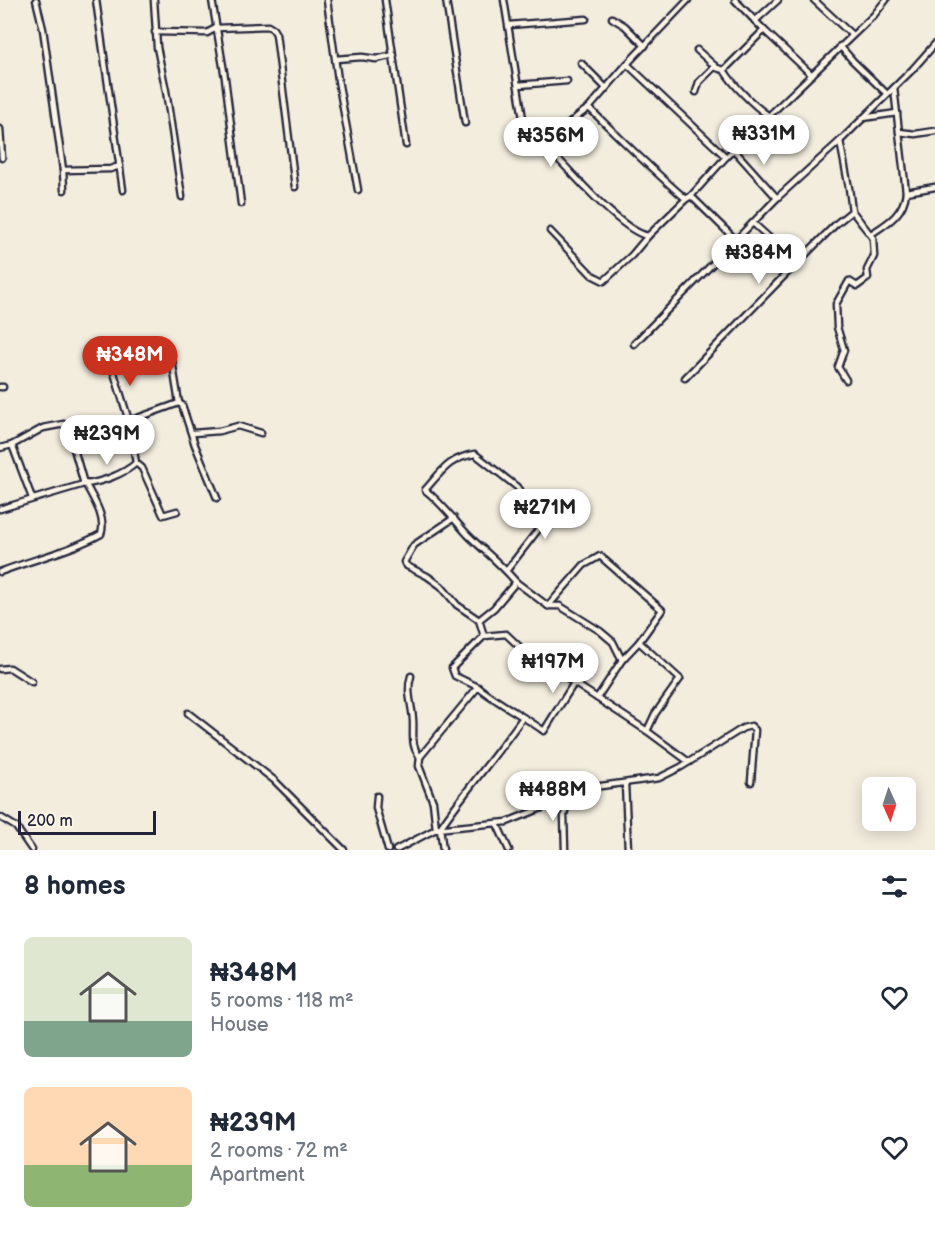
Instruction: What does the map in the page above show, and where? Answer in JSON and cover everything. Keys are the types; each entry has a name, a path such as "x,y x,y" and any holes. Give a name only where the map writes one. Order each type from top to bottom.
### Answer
{"street":[{"path":"36,0 43,28 64,190"},
{"path":"96,0 123,190"},
{"path":"154,0 155,32 182,197"},
{"path":"212,0 225,78 241,204"},
{"path":"327,0 358,190"},
{"path":"385,0 406,145"},
{"path":"446,0 465,123"},
{"path":"504,0 525,131 545,146 619,219 642,235 648,236"},
{"path":"545,146 559,136 573,119 589,108 688,0"},
{"path":"735,0 812,75"},
{"path":"755,21 778,0"},
{"path":"814,0 852,35"},
{"path":"550,231 591,275 604,281 726,157 874,15 886,0"},
{"path":"612,18 625,26 645,46"},
{"path":"509,26 586,19"},
{"path":"155,32 207,33 216,28 268,26 275,31 295,187"},
{"path":"724,70 764,30"},
{"path":"634,344 777,198 840,141 935,44"},
{"path":"840,46 887,94"},
{"path":"697,50 715,66 724,70 729,79 758,109 769,116"},
{"path":"336,59 362,57 376,59 394,55"},
{"path":"581,63 606,88"},
{"path":"627,64 726,157"},
{"path":"696,92 699,82 715,66"},
{"path":"518,85 567,81"},
{"path":"871,234 897,215 905,204 906,192 894,88"},
{"path":"589,108 618,138 736,240"},
{"path":"863,118 897,113"},
{"path":"0,129 2,158"},
{"path":"899,132 915,134 935,131"},
{"path":"840,141 852,211 871,234 875,247 874,256 867,270 868,278 857,286 849,281 836,304 837,327 844,350 838,367 846,380"},
{"path":"734,150 777,198"},
{"path":"63,170 110,169 120,166"},
{"path":"906,192 935,187"},
{"path":"685,378 837,223 852,211"},
{"path":"753,223 797,263"},
{"path":"171,354 179,403 184,410 195,445 218,498"},
{"path":"110,360 129,421 136,463 142,468 164,515 177,511"},
{"path":"129,421 179,403"},
{"path":"0,448 12,445 43,428 64,424 70,435 84,484 102,519 103,531 67,550 0,572"},
{"path":"193,433 219,431 238,426 261,433"},
{"path":"12,445 32,498"},
{"path":"507,570 544,522 517,487 475,454 459,457 425,490 507,570 516,582 548,606 560,606 600,631 613,642 622,660"},
{"path":"0,509 113,475 136,463"},
{"path":"454,518 414,545 404,562 441,586 457,605 479,620 484,636"},
{"path":"548,606 584,565 600,556 662,610 639,642 622,660 597,698"},
{"path":"479,620 494,608 516,582"},
{"path":"574,683 544,730 527,718 516,714 478,687 455,676 452,668 484,636 506,634 524,651 551,665 689,762"},
{"path":"639,642 680,679 655,714 647,731"},
{"path":"0,669 10,668 32,682"},
{"path":"411,676 409,698 413,722 412,738 420,757"},
{"path":"443,850 433,802 419,766 420,757 478,687"},
{"path":"188,713 274,780 344,850"},
{"path":"438,829 469,786 499,751 520,720"},
{"path":"396,850 438,829 470,824 497,824 524,816 594,787 658,778 689,762 743,728 752,726 755,730 751,782"},
{"path":"625,784 628,850"},
{"path":"377,796 376,808 388,850"},
{"path":"565,850 564,815 569,797"},
{"path":"0,817 16,827 32,850"},
{"path":"497,824 509,850"}]}
